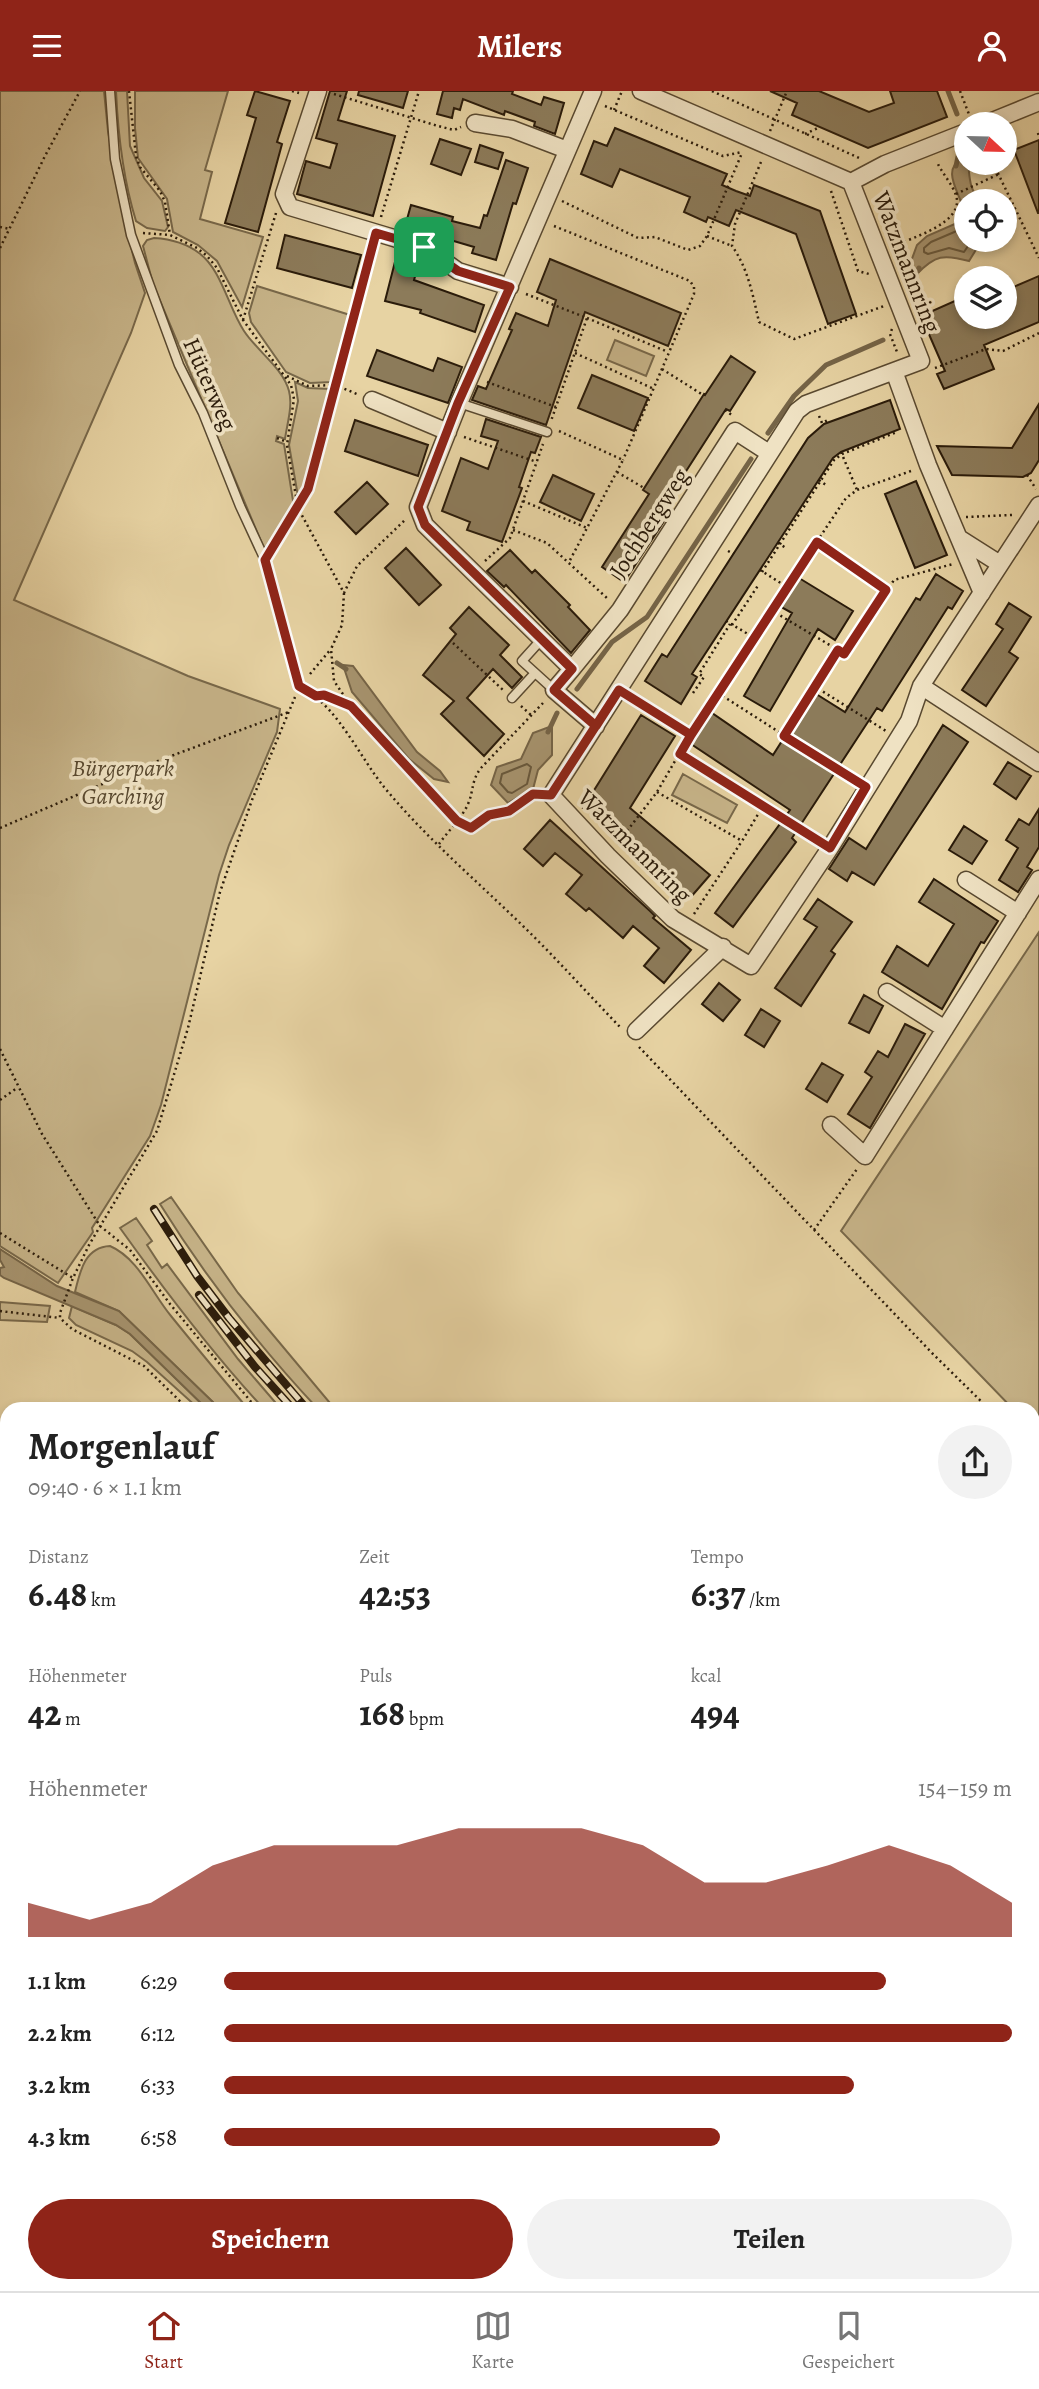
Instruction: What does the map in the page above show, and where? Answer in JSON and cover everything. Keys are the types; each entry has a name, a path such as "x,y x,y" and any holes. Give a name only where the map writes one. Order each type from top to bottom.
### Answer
{"street":[{"path":"318,91 284,194 290,207 424,247 458,271 510,287"},
{"path":"641,91 746,144 766,144 851,182 954,137"},
{"path":"591,95 458,403 418,507 425,525 572,669 554,690 596,726 797,411 806,404 899,369 914,426 928,465 982,593"},
{"path":"1014,112 1039,102"},
{"path":"475,123 512,129 567,150"},
{"name":"Watzmannring","path":"851,182 921,361 899,369"},
{"path":"372,400 448,432"},
{"name":"Jochbergweg","path":"572,669 620,610 735,431 769,453"},
{"name":"Watzmannring","path":"596,726 551,795 608,856 673,919 723,947 751,967 830,848 909,721 921,687 1036,510"},
{"path":"959,538 1000,563"},
{"path":"921,687 1039,764"},
{"path":"831,1125 865,1156 1039,879"},
{"path":"966,880 1018,913"},
{"path":"632,1035 723,947"},
{"path":"887,992 945,1029"}],"lane":[{"name":"Hüterweg","path":"110,91 115,159 131,235 178,365 202,413 265,560 299,686"},
{"path":"458,403 547,432"},
{"path":"541,640 522,661 554,690"},
{"path":"512,698 535,673"}],"path":[{"path":"0,248 80,91"},
{"path":"129,91 135,156 165,202 170,235"},
{"path":"324,91 454,130 475,123"},
{"path":"265,560 308,489 376,233 419,91"},
{"path":"614,110 622,91"},
{"path":"712,91 866,160"},
{"path":"732,246 735,225 787,91"},
{"path":"960,91 969,112"},
{"path":"591,95 614,110 723,156 746,144"},
{"path":"805,134 820,127"},
{"path":"746,144 751,156"},
{"path":"559,199 638,238 656,237 688,250 700,246 707,236 746,144"},
{"path":"936,161 954,191"},
{"path":"968,189 997,175"},
{"path":"999,175 1039,258"},
{"path":"827,187 836,202 858,271 879,278"},
{"path":"243,320 275,213 290,207"},
{"path":"888,249 946,222 954,213"},
{"path":"549,224 690,281 694,286 694,294 623,460 569,562"},
{"path":"0,227 9,229"},
{"path":"131,235 170,235 208,256 217,268 243,320 291,385 294,399 287,442 298,508 344,593"},
{"path":"707,236 732,246 740,257 751,286 759,322 794,338 897,302"},
{"path":"587,318 668,353"},
{"path":"895,322 890,334 899,369"},
{"path":"934,368 986,349 1003,351 1039,333"},
{"path":"575,353 654,389"},
{"path":"662,369 703,395"},
{"path":"284,375 308,386 335,386 372,400"},
{"path":"470,377 556,407"},
{"path":"787,587 761,571 834,460 842,453 865,443 914,426"},
{"path":"557,430 623,460"},
{"path":"448,432 537,462"},
{"path":"277,438 287,442"},
{"path":"865,443 869,452"},
{"path":"842,453 857,490"},
{"path":"608,856 657,792 753,637 846,498 857,490 928,465"},
{"path":"617,472 644,488"},
{"path":"1027,475 1039,495"},
{"path":"820,480 826,485"},
{"path":"523,501 587,528"},
{"path":"60,1318 72,1277 158,1132 188,1028 220,892 243,825 299,686 331,649 342,625 344,593 358,566 418,507"},
{"path":"952,517 1036,510"},
{"path":"513,530 547,543 620,610"},
{"path":"817,542 886,590"},
{"path":"779,544 786,548"},
{"path":"771,610 844,654 894,580 966,560"},
{"path":"693,693 704,677 699,674 759,584"},
{"path":"726,621 753,637"},
{"path":"453,643 532,716"},
{"path":"331,649 334,681 351,706 457,821 471,828 489,815 509,811 533,794 551,795"},
{"path":"784,736 838,650"},
{"path":"299,686 316,696 330,711 384,787 438,844 632,1035 814,1230 982,1402"},
{"path":"814,686 898,738"},
{"path":"438,844 467,807 473,779 481,768 554,690"},
{"path":"619,690 691,735"},
{"path":"718,693 866,787"},
{"path":"316,696 324,695 351,706"},
{"path":"0,828 147,765 289,712"},
{"path":"680,754 830,848"},
{"path":"657,792 742,841"},
{"path":"686,926 763,806"},
{"path":"0,1049 42,1134 100,1226 130,1250 170,1304 251,1402"},
{"path":"0,1100 17,1088"},
{"path":"814,1230 865,1156"},
{"path":"0,1233 72,1277"},
{"path":"0,1311 60,1318 72,1329 144,1366 181,1402"}],"green space":[{"name":"Bürgerpark Garching","path":"0,91 104,91 122,210 145,293 131,333 14,600 188,676 280,709 277,732 219,875 161,1105 150,1136 92,1228 93,1232 58,1283 0,1246"},
{"path":"116,91 127,91 130,146 144,178 162,201 168,227 165,231 147,228 136,221 122,157"},
{"path":"135,91 228,91 205,170 212,172 200,219 263,237 242,307 217,261 198,245 173,232 167,199 138,158"},
{"path":"154,238 183,244 207,260 244,331 276,367 289,391 290,409 285,439 277,436 276,441 284,444 294,507 267,549 263,546 153,284 143,246 147,240"},
{"path":"257,286 350,315 332,382 310,383 286,372 251,322 249,313"},
{"path":"615,340 654,356 646,376 607,360"},
{"path":"295,382 308,388 331,389 306,487 299,502 289,445 298,401"},
{"path":"683,774 737,805 727,823 672,795"},
{"path":"1039,932 1039,1402 1006,1402 841,1231"},
{"path":"171,1197 238,1293 329,1402 312,1402 274,1360 196,1258 160,1204"},
{"path":"136,1218 152,1241 147,1245 162,1268 167,1264 238,1359 275,1402 258,1402 172,1298 120,1228"},
{"path":"110,1246 137,1267 171,1316 242,1402 213,1402 119,1311 75,1292 85,1261 102,1247"},
{"path":"0,1302 50,1306 47,1322 0,1320"},
{"path":"72,1306 116,1325 130,1334 200,1402 191,1402 132,1351 76,1325 69,1318"}],"water":[{"path":"954,166 954,175 970,175 973,189 956,189 952,171"},
{"path":"954,224 954,252 975,252 969,261 953,257 940,258 929,263 917,274 909,267 917,245 927,236"},
{"path":"343,665 353,666 417,752 440,771 448,782 434,779 409,759 352,692"},
{"path":"552,726 552,755 538,770 533,789 508,803 491,785 497,767 521,759 533,733"},
{"path":"0,1249 57,1286 119,1311 213,1402 200,1402 130,1334 116,1325 4,1278 0,1275 0,1268 4,1267 0,1260"}],"building":[{"path":"255,91 290,101 277,142 282,144 258,232 225,223 256,118 247,115"},
{"path":"330,91 347,91 338,120 395,136 373,216 297,194 306,161 330,168 337,144 316,138"},
{"path":"359,91 408,91 403,108 358,95"},
{"path":"443,91 513,91 512,94 541,105 544,97 564,103 555,134 534,126 535,122 505,111 504,115 463,99 460,110 454,108 452,118 437,114"},
{"path":"770,91 819,91 869,112 894,103 890,91 937,91 947,117 868,148 792,115 797,103"},
{"path":"615,128 727,174 722,185 736,191 750,196 754,185 820,211 856,314 828,324 796,234 736,210 729,226 708,217 706,222 684,212 690,197 620,169 612,187 581,174 594,141 607,146"},
{"path":"440,139 471,149 461,175 431,164"},
{"path":"1039,140 1039,213 1017,158 1017,149"},
{"path":"480,145 503,153 498,169 475,162"},
{"path":"506,160 528,168 516,204 513,203 496,260 472,253 474,247 447,239 445,247 427,237 404,230 411,205 453,217 452,221 480,228 484,215 487,216"},
{"path":"285,235 361,255 352,288 277,268"},
{"path":"398,250 414,255 411,265 418,266 414,280 484,305 475,332 420,313 421,310 385,301"},
{"path":"550,259 681,313 668,346 585,312 546,425 472,400 478,386 486,389 512,330 509,329 516,313 548,326 556,300 537,292"},
{"path":"1039,276 1039,322 984,345 994,369 944,389 937,374 945,371 921,316 954,301 954,329 1017,329 1017,285"},
{"path":"377,350 433,371 438,358 462,367 448,403 367,376"},
{"path":"731,356 755,372 730,411 726,409 665,504 672,509 624,582 602,567 649,494 643,490"},
{"path":"592,375 648,398 634,431 578,408"},
{"path":"890,400 900,429 841,452 833,458 692,674 697,677 681,704 645,681 662,654 667,657 808,438 824,424"},
{"path":"1039,404 1039,460 1031,473 1023,477 952,475 937,446 1012,448"},
{"path":"486,419 541,437 535,453 531,452 519,487 522,488 502,542 467,530 470,522 442,511 461,458 488,469 498,441 481,436"},
{"path":"355,420 428,445 418,476 345,451"},
{"path":"553,475 594,494 581,521 540,502"},
{"path":"916,481 947,555 915,568 885,494"},
{"path":"367,482 388,504 356,534 335,512"},
{"path":"406,548 441,585 419,605 385,568"},
{"path":"510,550 532,573 535,570 570,605 568,607 590,630 571,653 506,585 504,587 487,571"},
{"path":"936,574 963,591 952,609 948,607 882,711 877,708 792,838 796,842 733,927 715,913 790,810 688,742 709,711 773,755 813,692 845,712 916,598 920,600"},
{"path":"799,578 853,611 835,640 818,629 770,711 744,696 792,613 781,607"},
{"path":"1009,603 1031,617 1009,652 1018,658 986,706 962,690 1003,629 996,624"},
{"path":"469,607 509,645 500,655 522,677 512,688 493,669 467,698 504,734 484,756 441,714 454,701 423,675 456,634 450,628"},
{"path":"641,715 675,736 630,808 710,875 690,898 622,841 627,835 583,808"},
{"path":"943,725 968,742 874,885 852,872 847,881 829,869 849,838 866,849"},
{"path":"1008,762 1031,776 1016,799 994,784"},
{"path":"1039,809 1039,847 1027,867 1032,870 1018,892 999,880 1018,848 1006,840 1019,819 1029,825"},
{"path":"550,820 650,911 655,916 653,918 691,950 664,983 644,966 659,948 633,926 623,938 589,908 586,911 566,894 582,875 555,853 543,866 524,849"},
{"path":"964,826 987,841 972,864 949,850"},
{"path":"934,879 998,921 984,943 981,942 942,1009 882,972 897,946 928,966 954,924 919,902"},
{"path":"818,899 852,922 831,951 835,954 801,1006 775,988 817,927 804,919"},
{"path":"719,983 740,1000 723,1021 702,1004"},
{"path":"864,995 883,1006 869,1033 849,1023"},
{"path":"761,1009 780,1021 764,1047 745,1035"},
{"path":"905,1024 925,1034 870,1128 848,1114 872,1077 865,1072 878,1051 888,1057"},
{"path":"822,1063 843,1075 827,1102 806,1089"}],"waterway":[{"path":"948,91 956,112"},
{"path":"911,283 919,268"},
{"path":"768,433 794,396 826,365 883,340"},
{"path":"577,689 612,642 647,617 751,459"},
{"path":"337,663 346,669"},
{"path":"548,732 557,713"}],"railway":[{"path":"154,1209 197,1276 301,1402"},
{"path":"199,1295 255,1367 287,1402"}],"route":[{"path":"424,247 376,233 308,489 265,560 299,686 316,696 324,695 351,706 457,821 471,828 489,815 509,811 533,794 551,795 619,690 691,735 817,542 886,590 844,654 838,650 784,736 866,787 830,848 680,754 691,735 619,690 596,726 554,690 572,669 425,525 418,507 458,403 510,287 458,271 424,247"}]}
